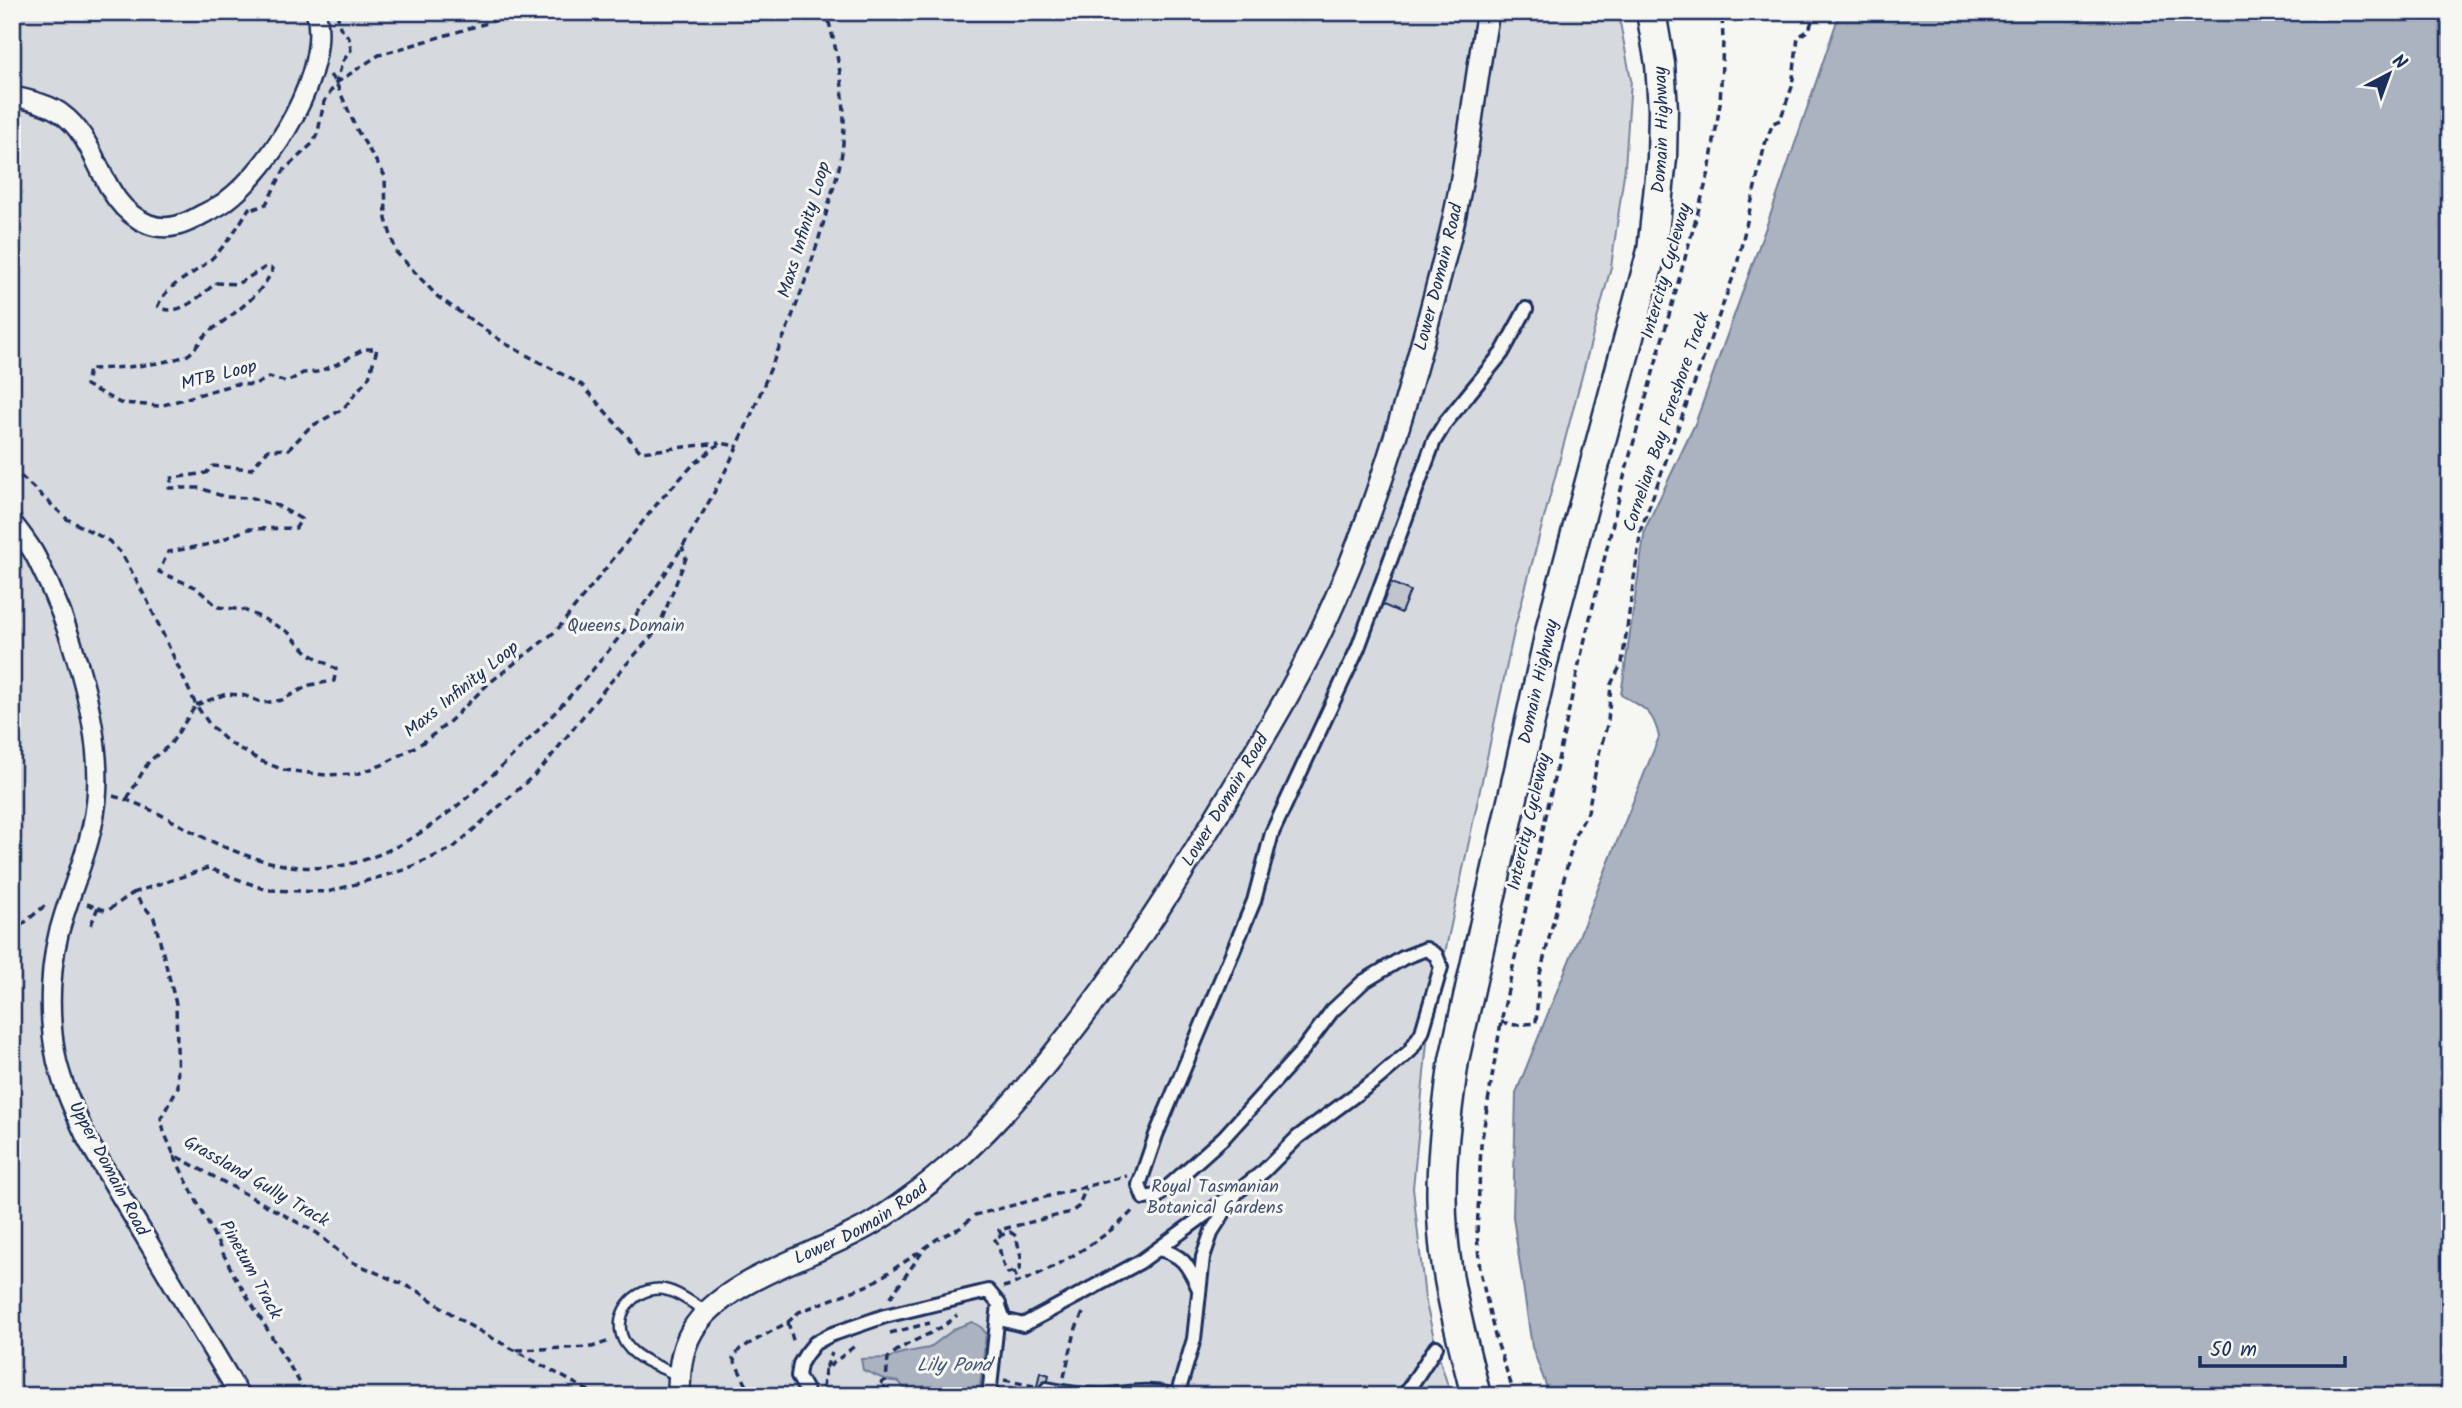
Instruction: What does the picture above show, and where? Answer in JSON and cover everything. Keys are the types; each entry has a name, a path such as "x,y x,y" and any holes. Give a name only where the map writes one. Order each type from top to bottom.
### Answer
{"main road":[{"name":"Domain Highway","path":"1476,1396 1447,1268 1443,1230 1443,1150 1448,1105 1454,1060 1552,623 1652,251 1662,158 1662,109 1660,64 1651,12"},
{"name":"Domain Highway","path":"1466,1355 1485,1396"}],"street":[{"path":"12,96 61,113 78,130 113,195 131,215 151,225 173,228 226,201 255,174 291,124 316,56 319,23 316,12"},
{"name":"Lower Domain Road","path":"679,1386 682,1354 693,1329 725,1296 859,1231 908,1199 969,1147 1022,1092 1146,928 1289,694 1324,626 1361,536 1385,466 1450,233 1468,147 1488,12"},
{"path":"809,1396 798,1376 800,1364 815,1343 830,1335 885,1316 988,1291 999,1304 1004,1320 1023,1325 1140,1262 1264,1171 1298,1137 1377,1079 1410,1051 1422,1032 1441,967 1436,955 1426,950 1403,958 1363,982 1332,1011 1302,1051 1224,1137 1158,1196 1144,1198 1139,1185 1156,1135 1254,901 1264,872 1272,833 1358,648 1434,441 1445,422 1502,353 1526,309"},
{"name":"Upper Domain Road","path":"12,522 35,555 47,579 75,654 90,718 97,792 88,846 58,938 52,1002 57,1062 68,1098 88,1141 240,1396"},
{"path":"1041,1388 1104,1395 1151,1390 1174,1396 1194,1339 1203,1256 1212,1231 1237,1192"},
{"path":"1158,1249 1174,1253 1188,1266 1199,1289"},
{"path":"989,1396 999,1304"},
{"path":"1404,1396 1436,1347"}],"lane":[{"path":"679,1386 631,1350 622,1337 620,1318 629,1301 643,1290 662,1289 707,1312"}],"path":[{"path":"336,83 379,55 524,12"},
{"name":"Maxs Infinity Loop","path":"97,792 127,799 204,837 272,863 305,868 340,866 377,855 415,836 481,787 524,745 606,653 682,547 718,486 793,317 816,250 841,160 846,111 836,46 827,12"},
{"name":"Intercity Cycleway","path":"1515,1396 1487,1308 1480,1271 1477,1235 1481,1145 1501,1022 1579,664 1625,473 1709,173 1720,104 1724,42 1722,12"},
{"name":"Cornelian Bay Foreshore Track","path":"1501,1022 1536,1023 1539,978 1575,835 1588,812 1598,757 1608,722 1611,684 1622,663 1641,529 1735,269 1765,144 1773,123 1780,120 1792,87 1798,37 1809,30 1815,12"},
{"path":"316,56 336,83 357,130 385,176 386,219 396,252 438,297 506,344 582,385 641,452 720,443 737,446"},
{"name":"MTB Loop","path":"196,705 226,694 243,695 263,703 282,700 310,685 334,681 336,669 308,653 288,632 244,610 218,607 195,587 159,572 168,552 211,544 248,529 296,528 301,519 278,506 253,498 225,497 200,488 169,488 172,478 206,473 213,466 251,469 268,450 289,449 310,428 343,409 369,377 377,349 363,349 337,364 317,372 303,373 287,382 269,377 255,385 235,384 160,406 120,403 86,385 89,369 127,368 189,355 206,334 227,321 267,283 274,269 266,267 237,284 216,283 184,307 167,310 159,306 161,298 193,271 205,265 238,228 249,208"},
{"name":"Maxs Infinity Loop","path":"12,468 67,519 109,541 122,554 148,602 196,705 210,725 228,742 261,761 284,770 307,774 357,774 398,758 422,743 447,724 488,684 556,631 660,500 693,465 720,443"},
{"path":"12,933 56,897 69,898 107,911 133,893 208,869 267,890 328,892 404,870 453,848 542,768 607,686 658,629 686,558 682,547"},
{"path":"127,799 149,761 170,745 196,705"},
{"name":"Grassland Gully Track","path":"133,893 153,918 176,1004 178,1087 161,1118 174,1155 317,1233 350,1261 418,1291 465,1323 598,1396"},
{"path":"91,925 98,907"},
{"name":"Pinetum Track","path":"174,1155 234,1275 308,1396"},
{"path":"752,1396 733,1358 740,1349 788,1322 799,1312 871,1284 937,1239 960,1228 975,1215 1086,1188 1146,1169"},
{"path":"1002,1236 999,1230 1071,1212 1078,1207 1086,1188"},
{"path":"988,1291 1018,1283 1091,1244 1125,1220 1144,1198"},
{"path":"1010,1232 1016,1236 1021,1257 1020,1269 1014,1271 1008,1273 1002,1265 1001,1249 994,1238 1010,1232"},
{"path":"885,1316 888,1301 925,1248"},
{"path":"1014,1271 1018,1283"},
{"path":"1060,1392 1076,1328 1087,1305 1089,1289"},
{"path":"945,1318 964,1314"},
{"path":"898,1396 880,1384 886,1380 888,1358 905,1344 922,1339 950,1323 956,1315"},
{"path":"889,1333 934,1322"},
{"path":"516,1350 592,1347 622,1337"},
{"path":"821,1396 825,1370 863,1340"},
{"path":"991,1377 1041,1388"}],"green space":[{"name":"Queens Domain","path":"12,12 1618,12 1631,80 1625,167 1611,267 1515,627 1428,1032 1413,1188 1425,1299 1451,1396 12,1396"}],"water":[{"path":"1840,12 2450,12 2450,1396 1550,1396 1532,1347 1513,1217 1516,1093 1659,737 1650,715 1621,695 1645,529 1695,424"},
{"name":"Lily Pond","path":"972,1322 986,1333 979,1396 911,1396 899,1382 886,1380 863,1370 861,1359 888,1358 929,1348 956,1328"}],"building":[{"path":"1390,582 1410,591 1401,613 1381,604"},
{"path":"1040,1372 1049,1375 1044,1396 1035,1396"}],"park label":[{"name":"Royal Tasmanian Botanical Gardens","path":"1215,1197"}]}
